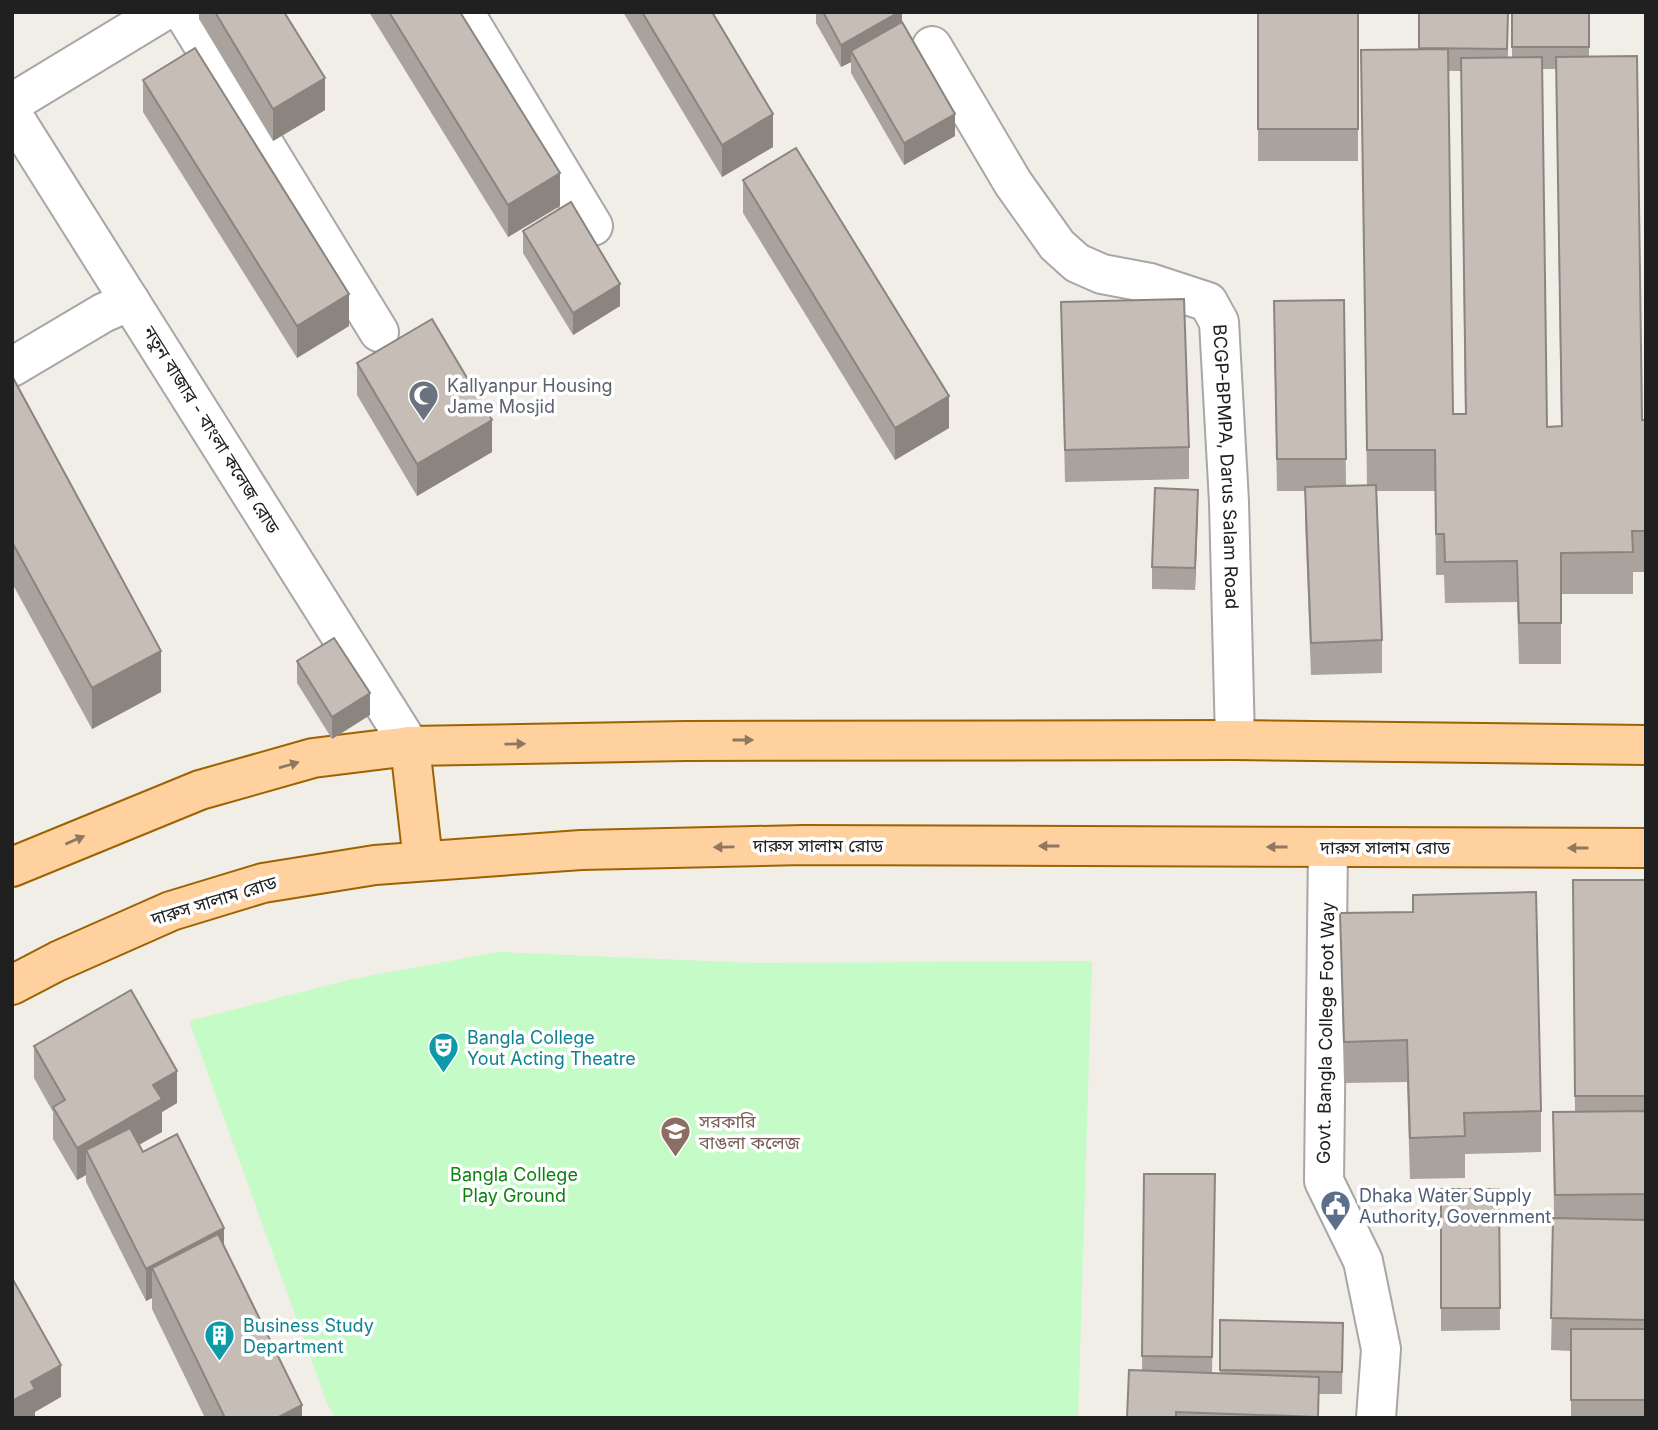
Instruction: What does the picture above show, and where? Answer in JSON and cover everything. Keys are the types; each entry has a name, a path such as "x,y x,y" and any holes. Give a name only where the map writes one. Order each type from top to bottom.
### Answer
{"main road":[{"path":"12,867 200,790 313,758 410,746 686,741 1235,740 1646,744"},
{"path":"410,746 423,861"},
{"name":"দারুস সালাম রোড","path":"12,985 58,961 171,911 263,883 375,865 581,850 803,845 1646,848"}],"street":[{"path":"12,103 162,12"},
{"path":"183,12 379,332"},
{"path":"464,12 593,226"},
{"name":"BCGP-BPMPA, Darus Salam Road","path":"932,46 1013,183 1058,245 1077,263 1102,274 1150,283 1208,302 1219,321 1229,502 1235,740"},
{"name":"নতুন বাজার - বাংলা কলেজ রোড","path":"12,114 410,746"},
{"path":"12,367 103,313 130,301"},
{"name":"Govt. Bangla College Foot Way","path":"1328,848 1324,1181 1363,1261 1381,1349 1376,1418"}],"green space":[{"name":"Bangla College Play Ground","path":"498,952 753,963 1092,961 1078,1418 335,1418 327,1403 189,1021 353,979"}],"building":[{"path":"215,12 284,12 325,78 273,109"},
{"path":"389,12 460,12 560,173 508,205"},
{"path":"642,12 712,12 773,114 722,145"},
{"path":"823,12 899,12 841,45"},
{"path":"1258,12 1358,12 1358,129 1258,129"},
{"path":"1419,12 1508,12 1507,49 1419,48"},
{"path":"1512,12 1589,12 1589,47 1512,47"},
{"path":"902,22 955,114 904,143 851,51"},
{"path":"195,48 349,294 297,326 143,80"},
{"path":"1448,49 1453,414 1466,414 1461,58 1542,57 1547,427 1562,426 1556,57 1637,56 1642,420 1646,420 1646,531 1632,531 1633,552 1561,553 1561,623 1519,623 1517,561 1445,562 1444,534 1436,534 1435,450 1367,450 1361,50"},
{"path":"796,148 949,396 895,428 743,180"},
{"path":"571,202 620,284 573,313 523,231"},
{"path":"1184,299 1189,447 1065,450 1061,302"},
{"path":"1344,300 1346,459 1277,459 1274,301"},
{"name":"Kallyanpur Housing Jame Mosjid","path":"432,319 492,420 417,464 357,363"},
{"path":"12,376 161,651 92,688 12,542"},
{"path":"1376,485 1382,640 1311,643 1305,487"},
{"path":"1155,488 1198,490 1195,568 1152,567"},
{"path":"334,638 370,693 332,717 297,661"},
{"path":"1573,880 1646,880 1646,1096 1575,1096"},
{"path":"1536,892 1541,1111 1464,1113 1465,1136 1410,1138 1407,1040 1344,1042 1340,913 1413,912 1413,895"},
{"path":"131,990 177,1071 153,1085 162,1099 77,1148 53,1107 65,1100 34,1046"},
{"path":"1646,1111 1646,1194 1555,1195 1553,1112"},
{"path":"130,1128 143,1152 177,1134 224,1228 146,1269 86,1150"},
{"path":"1144,1174 1215,1174 1212,1357 1142,1356"},
{"path":"1441,1189 1499,1189 1500,1308 1441,1308"},
{"path":"1553,1218 1646,1220 1646,1320 1551,1318"},
{"path":"218,1234 302,1405 277,1418 225,1418 152,1268"},
{"path":"12,1278 61,1365 31,1382 35,1389 12,1401"},
{"path":"1220,1320 1343,1323 1342,1372 1220,1370"},
{"path":"1571,1329 1646,1329 1646,1400 1571,1400"},
{"path":"1129,1370 1319,1377 1318,1417 1176,1412 1176,1418 1127,1418"}],"place":[{"name":"Kallyanpur Housing Jame Mosjid","path":"424,423"},
{"name":"Bangla College Yout Acting Theatre","path":"444,1075"},
{"name":"সরকারি বাঙলা কলেজ","path":"676,1159"},
{"name":"Dhaka Water Supply Authority, Government","path":"1336,1233"},
{"name":"Business Study Department","path":"220,1363"}]}
